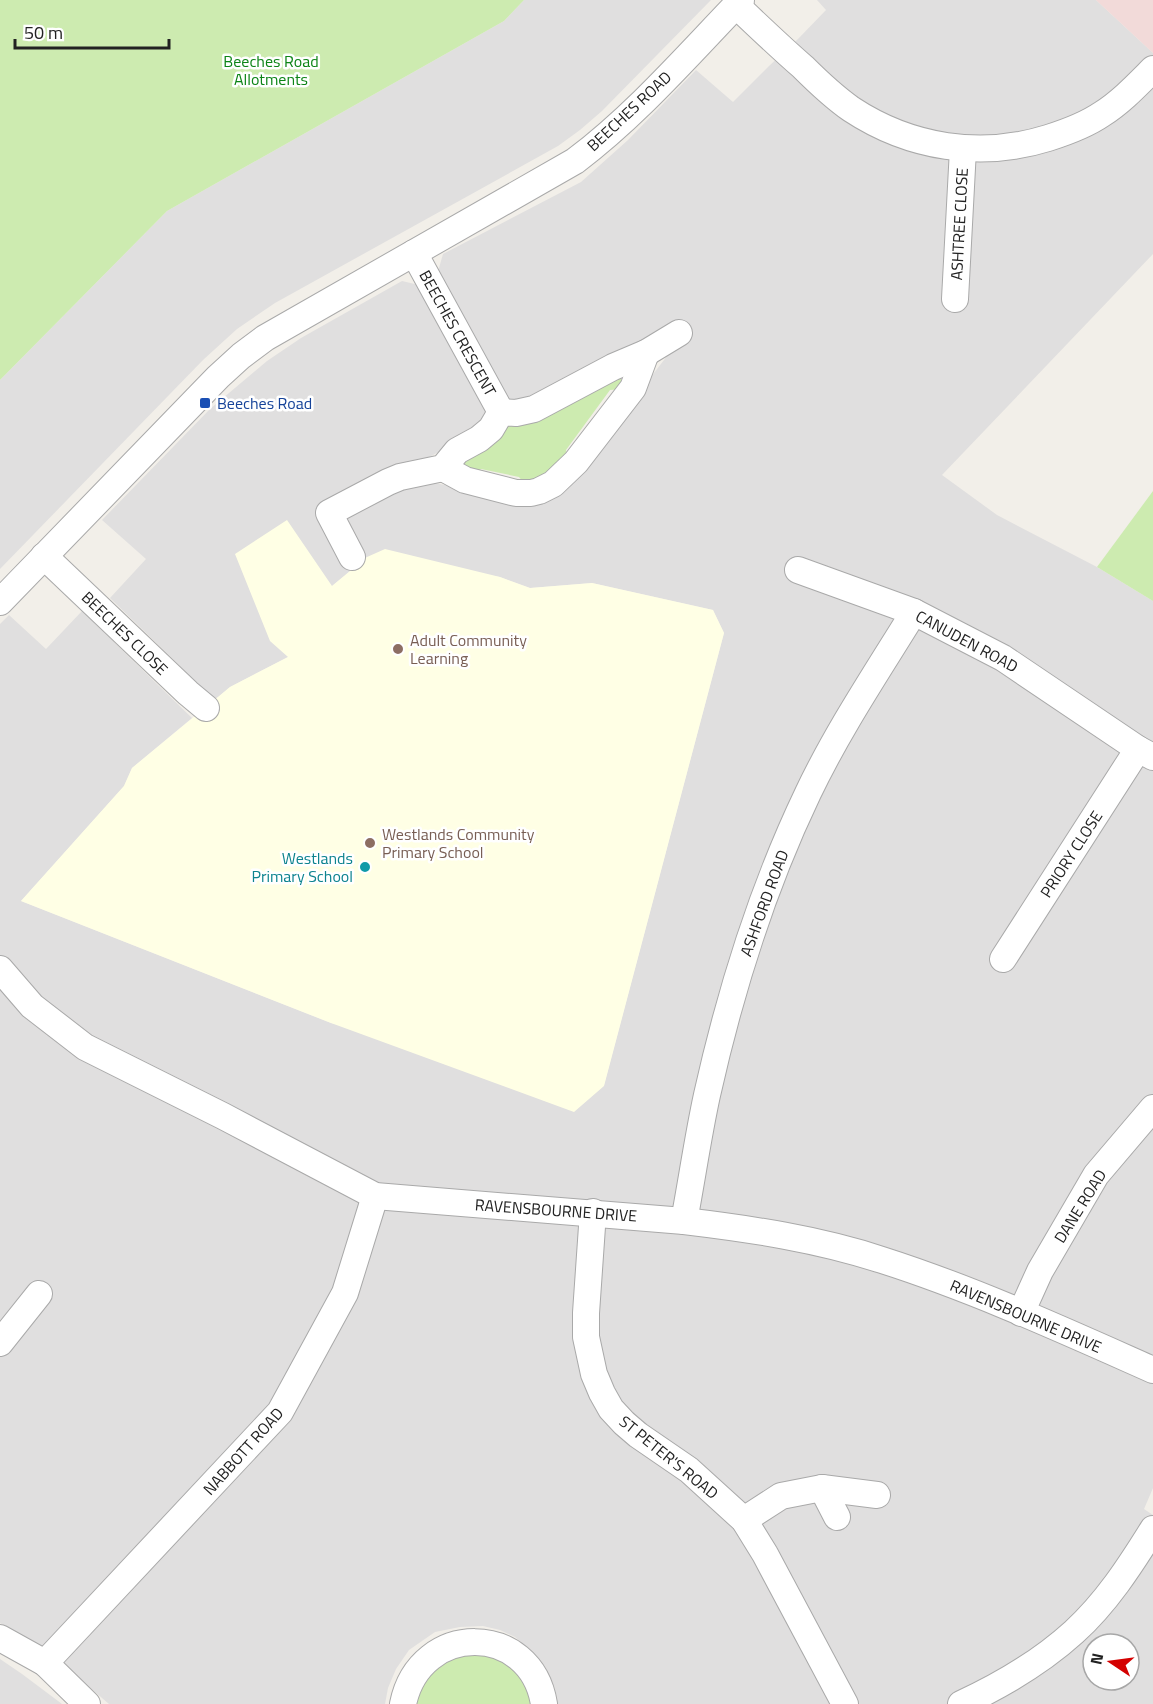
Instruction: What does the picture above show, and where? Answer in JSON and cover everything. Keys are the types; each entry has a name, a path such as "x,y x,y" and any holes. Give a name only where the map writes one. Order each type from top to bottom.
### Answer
{"street":[{"path":"738,3 829,92 851,109 900,135 932,144 963,149 1030,144 1071,131 1102,114 1153,69"},
{"name":"BEECHES ROAD","path":"0,602 241,356 265,338 575,161 625,120 738,3"},
{"name":"ASHTREE CLOSE","path":"955,298 963,149"},
{"name":"BEECHES CRESCENT","path":"414,253 501,412"},
{"name":"BEECHES CRESCENT","path":"501,412 516,413 534,409 613,367 646,353 679,333"},
{"path":"443,468 465,480 516,493 531,493 554,484 576,462 633,388 646,353"},
{"name":"BEECHES CRESCENT","path":"352,557 329,513 388,482 443,468 458,451 491,429 501,412"},
{"name":"BEECHES CLOSE","path":"44,556 188,693 207,708"},
{"name":"CANUDEN ROAD","path":"798,570 914,612 1003,658 1146,753"},
{"name":"ASHFORD ROAD","path":"684,1221 707,1096 732,998 763,902 787,841 828,753 847,718 914,612"},
{"name":"PRIORY CLOSE","path":"1003,959 1146,753"},
{"name":"RAVENSBOURNE DRIVE","path":"0,969 32,1006 85,1047 375,1196 593,1212 733,1226 830,1246 880,1259 935,1278 1153,1370"},
{"name":"DANE ROAD","path":"1020,1313 1040,1271 1096,1174 1153,1108"},
{"name":"NABBOTT ROAD","path":"45,1664 280,1412 345,1293 375,1196"},
{"name":"ST PETER'S ROAD","path":"593,1212 586,1337 594,1374 602,1393 611,1409 624,1423 689,1470 744,1520 771,1564 845,1704"},
{"path":"0,1343 39,1294"},
{"path":"744,1520 781,1496 822,1488 877,1495"},
{"path":"822,1488 837,1516"},
{"path":"961,1704 1041,1660 1075,1631 1104,1600 1129,1568 1153,1529"},
{"path":"0,1638 45,1664 87,1704"},
{"path":"403,1704 411,1680 426,1660 446,1647 470,1642 493,1644 514,1654 531,1670 542,1690 544,1704"}],"shaded area":[{"path":"524,0 711,0 602,111 558,146 275,303 237,329 203,360 0,569 0,380 167,211 504,21"},
{"path":"817,0 1096,0 1153,53 1153,254 942,475 997,515 1097,567 1153,601 1153,1488 1144,1509 1153,1515 1153,1704 556,1704 554,1686 546,1669 532,1652 515,1637 483,1626 460,1627 435,1632 409,1650 396,1669 388,1688 385,1704 109,1704 81,1680 0,1623 0,624 9,615 46,649 82,611 192,718 132,768 124,786 21,901 331,1023 604,1085 724,633 713,610 592,583 530,588 500,577 367,557 332,586 288,657 230,687 215,700 110,598 146,559 102,520 210,409 267,361 301,338 402,281 423,286 490,410 481,429 420,462 430,482 524,501 571,481 687,330 528,404 505,401 438,280 443,254 581,182 628,140 696,70 733,102 826,10"},
{"path":"1096,0 1153,0 1153,53"},
{"name":"Westlands Community Primary School","path":"287,520 332,586 367,557 385,549 500,577 530,588 592,583 713,610 724,633 604,1086 574,1112 331,1023 21,901 124,786 132,768 230,687 288,657 270,641 235,554"},
{"path":"0,1659 22,1674 62,1704 0,1704"}],"green space":[{"name":"Beeches Road Allotments","path":"0,0 524,0 504,21 167,211 0,380"},
{"path":"619,375 623,389 610,390 566,450 568,460 561,466 525,484 519,477 481,469 475,474 464,467 464,460 498,430"},
{"path":"1153,491 1153,601 1097,567"},
{"path":"492,1654 525,1678 535,1704 412,1704 419,1684 450,1656"}],"place":[{"name":"Beeches Road","path":"205,403"},
{"name":"Adult Community Learning","path":"398,649"},
{"name":"Westlands Community Primary School","path":"370,843"},
{"name":"Westlands Primary School","path":"365,867"}]}
